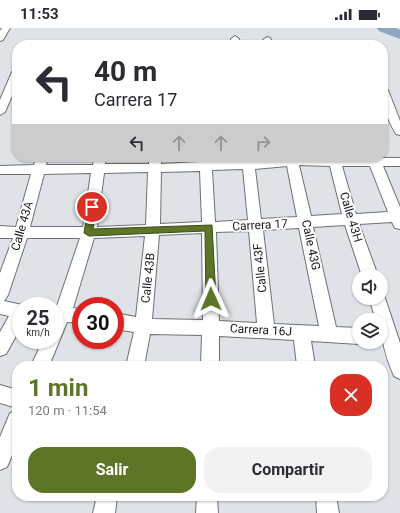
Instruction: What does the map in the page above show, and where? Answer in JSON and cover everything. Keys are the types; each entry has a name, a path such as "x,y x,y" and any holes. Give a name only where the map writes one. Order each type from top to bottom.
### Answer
{"street":[{"path":"0,38 6,28"},
{"path":"0,83 12,83"},
{"path":"0,112 12,85"},
{"path":"388,104 400,131"},
{"path":"388,161 400,162"},
{"path":"0,170 40,163 205,162 209,228 210,361"},
{"name":"Calle 43F","path":"249,162 266,330"},
{"name":"Calle 43G","path":"292,162 330,334"},
{"name":"Calle 43H","path":"335,162 350,218 368,269"},
{"path":"375,162 399,219"},
{"name":"Calle 43A","path":"0,295 22,232 40,163"},
{"path":"64,300 89,233 99,163"},
{"name":"Calle 43B","path":"136,361 143,326 153,229 154,163"},
{"name":"Carrera 17","path":"0,232 89,233 153,229 209,228 350,218 399,219"},
{"path":"379,305 400,370"},
{"path":"0,307 12,309"},
{"name":"Carrera 16J","path":"124,323 143,326 266,330 352,336"},
{"path":"0,348 12,327"},
{"path":"301,332 305,361"},
{"path":"42,361 48,349"},
{"path":"0,394 12,398"},
{"path":"0,460 12,432"},
{"path":"104,513 106,501"},
{"path":"207,501 207,513"},
{"path":"327,501 328,513"}],"waterway":[{"path":"384,28 400,35"}],"route":[{"path":"92,207 89,233 153,229 209,228 211,299"}]}
